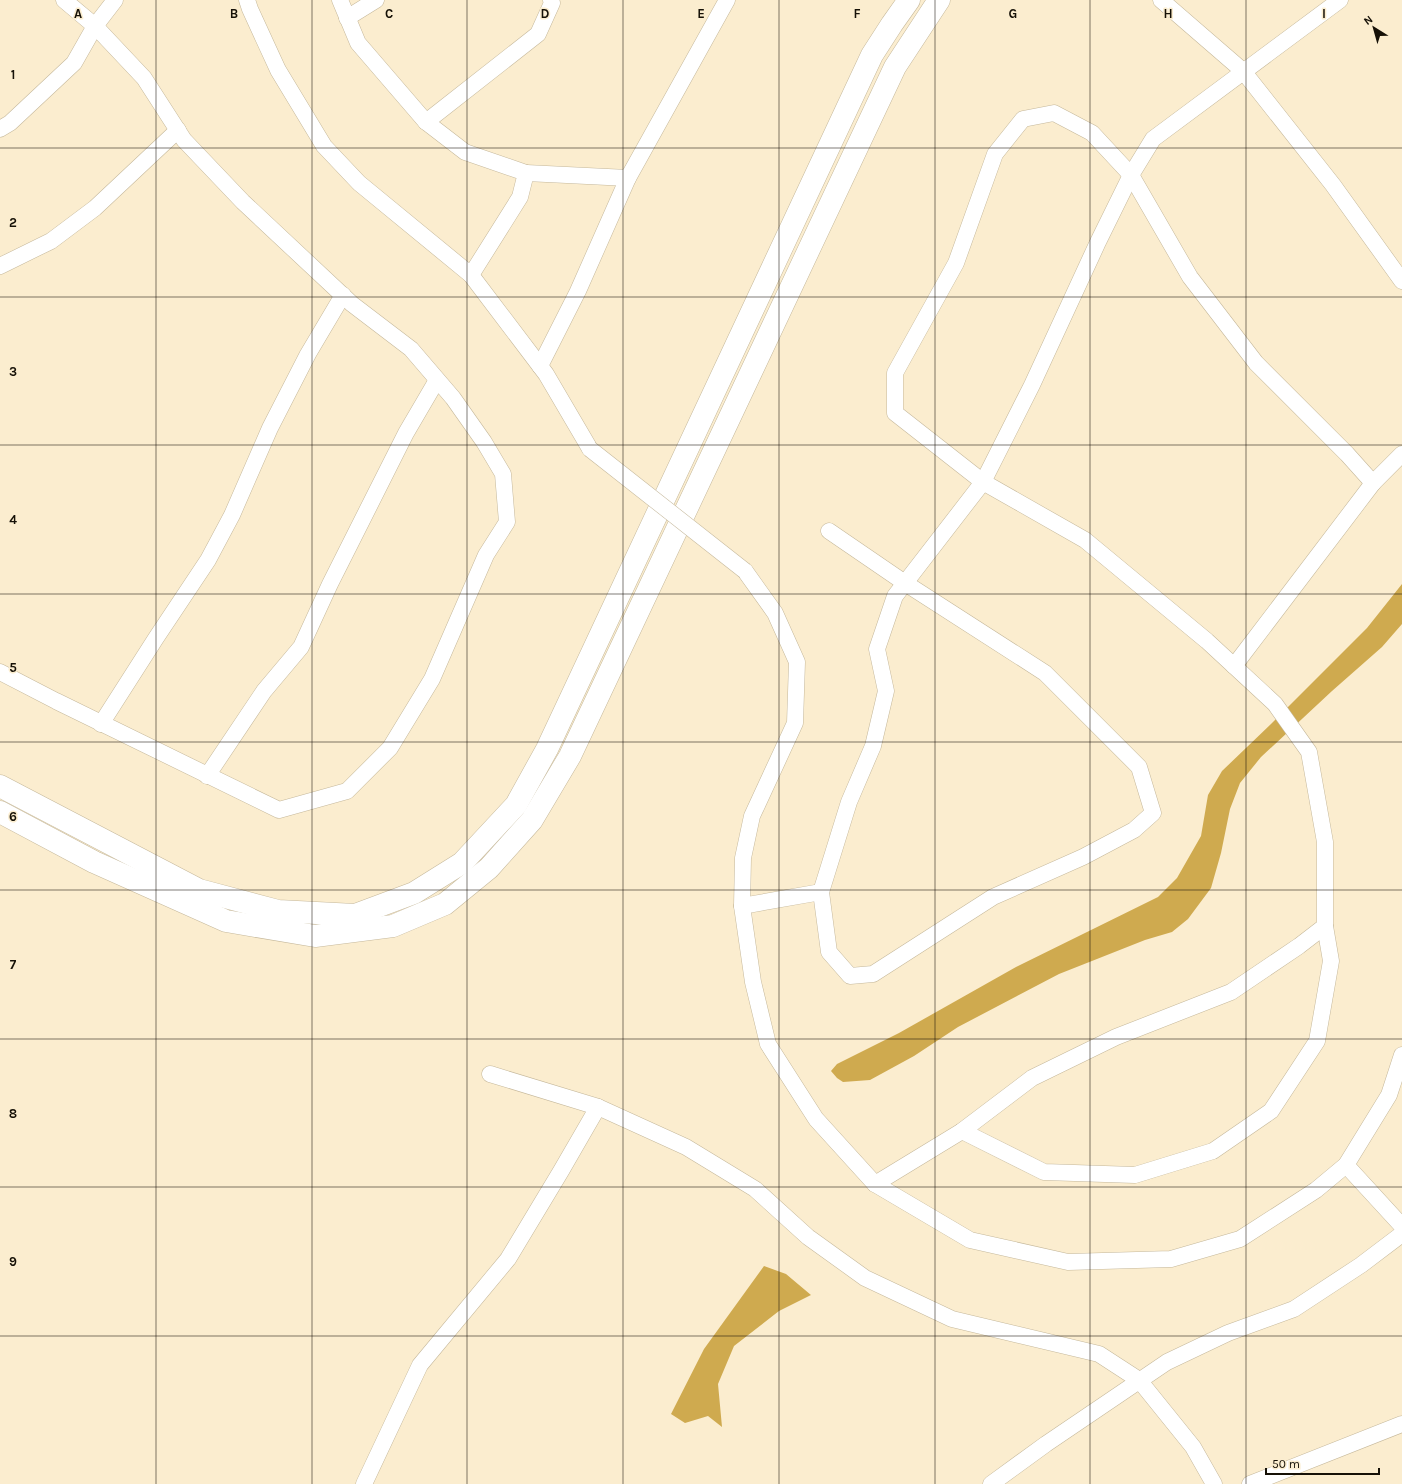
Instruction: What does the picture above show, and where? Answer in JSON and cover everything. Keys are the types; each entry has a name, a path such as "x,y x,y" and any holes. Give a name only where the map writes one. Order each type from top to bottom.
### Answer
{"street":[{"path":"0,672 101,724 279,810 347,791 390,748 432,680 486,555 507,522 503,474 484,442 453,398 411,349 352,304 243,202 184,140 144,78 95,26 64,0"},
{"path":"0,129 10,123 74,63 95,26 115,0"},
{"path":"247,0 278,70 324,146 358,184 471,275 546,374 590,449 745,571 775,613 797,662 795,724 752,816 743,858 742,906 753,982 768,1044 816,1119 875,1184 970,1240 1068,1262 1172,1259 1240,1239 1316,1190 1346,1165 1389,1095 1402,1055"},
{"path":"340,0 358,43 426,122 464,152 526,173 628,178"},
{"path":"348,18 376,0"},
{"path":"426,122 538,34 552,3 551,0"},
{"path":"540,366 578,291 628,178 727,0"},
{"path":"0,786 199,890 278,911 355,915 414,893 462,863 516,805 547,749 872,55 909,0"},
{"path":"0,812 94,862 226,921 315,936 393,926 445,904 489,868 532,820 570,756 895,67 939,0"},
{"path":"1161,0 1243,71 1333,185 1402,281"},
{"path":"829,531 905,583 1045,673 1139,767 1153,813 1134,830 1083,857 993,897 873,974 850,976 829,952 821,892 849,802 873,746 886,691 877,649 895,596 905,583 983,482 1032,385 1098,242 1132,175 1154,139 1340,0"},
{"path":"962,1131 1044,1172 1135,1175 1213,1151 1271,1111 1317,1041 1331,961 1326,926 1325,842 1309,752 1275,704 1207,641 1085,540 983,482 895,413 895,373 956,263 995,154 1023,120 1054,113 1092,133 1132,175 1190,277 1256,363 1347,454 1373,483"},
{"path":"0,266 51,241 94,208 178,130"},
{"path":"471,275 520,197 526,173"},
{"path":"101,724 208,560 232,515 270,428 297,374 343,295"},
{"path":"207,776 264,691 301,647 330,584 406,433 437,380"},
{"path":"1234,666 1373,483 1402,454"},
{"path":"742,906 821,892"},
{"path":"875,1184 962,1131 1032,1078 1116,1037 1230,992 1326,926"},
{"path":"490,1074 598,1107 686,1147 755,1189 808,1237 865,1278 952,1319 1099,1354 1139,1380 1193,1447 1214,1484"},
{"path":"364,1484 420,1365 508,1259 561,1172 598,1107"},
{"path":"1346,1165 1402,1226"},
{"path":"991,1484 1052,1439 1167,1362 1228,1333 1294,1309 1361,1265 1402,1234"},
{"path":"1250,1484 1402,1424"}],"shaded area":[{"path":"1402,584 1402,624 1382,647 1261,757 1240,783 1230,809 1221,853 1211,888 1188,919 1172,932 1145,940 1059,974 958,1027 914,1056 870,1080 843,1082 837,1078 831,1071 837,1064 899,1033 1016,967 1158,897 1177,878 1201,836 1208,795 1222,771 1367,628"},
{"path":"764,1266 786,1274 811,1295 779,1311 734,1346 718,1384 722,1427 708,1416 685,1423 671,1414 704,1349"}]}
